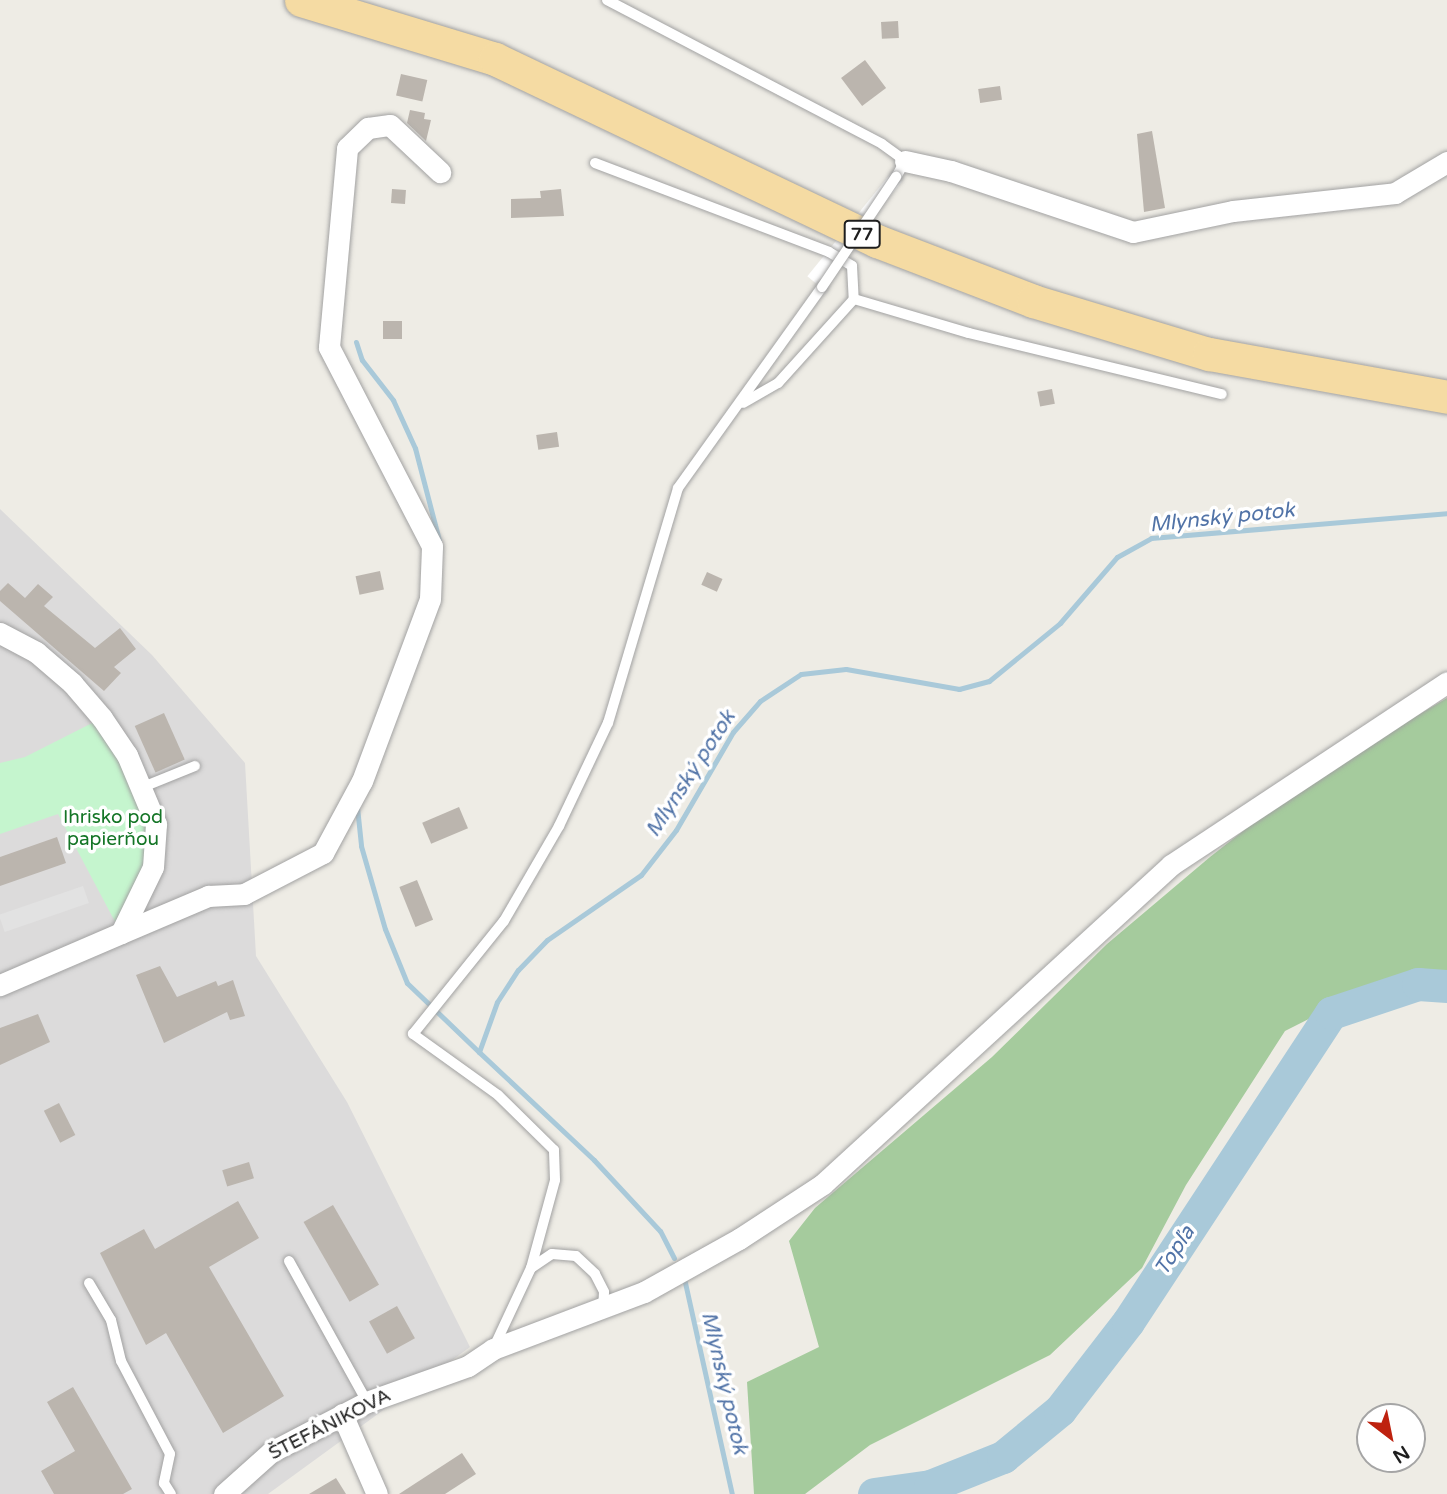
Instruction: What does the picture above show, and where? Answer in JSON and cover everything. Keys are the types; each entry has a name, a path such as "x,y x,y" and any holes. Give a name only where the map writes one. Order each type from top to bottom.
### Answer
{"main road":[{"name":"77","path":"301,0 495,59 877,241 1033,301 1209,354 1447,397"}],"street":[{"path":"0,985 208,896 244,894 323,853 362,781 430,599 432,546 329,347 347,148 368,128 390,125 440,172"},
{"path":"901,169 951,171 1133,232 1233,211 1395,193 1447,162"},
{"path":"0,633 36,652 72,682 121,746 143,787 156,824 153,867 121,933"},
{"name":"ŠTEFÁNIKOVA","path":"223,1494 271,1452 367,1402 468,1366 492,1349 603,1310 681,1272 823,1184 1171,865 1447,682"},
{"path":"342,1415 377,1494"}],"lane":[{"path":"492,1349 531,1268 555,1180 554,1150 498,1095 414,1034 504,921 559,826 608,723 678,488 692,463 740,405 901,169 780,87 607,0"},
{"path":"594,163 829,252 852,266 854,299 778,383 740,405"},
{"path":"854,299 969,333 1222,394"},
{"path":"143,787 195,766"},
{"path":"531,1268 552,1254 576,1256 595,1274 604,1292 603,1310"},
{"path":"289,1261 367,1402"},
{"path":"89,1283 111,1320 121,1361 170,1454 164,1483 171,1494"}],"shaded area":[{"path":"0,509 152,655 245,763 256,956 347,1102 470,1347 268,1494 0,1494"},
{"path":"83,886 89,903 5,932 0,915"}],"green space":[{"path":"1447,698 1447,983 1368,989 1285,1031 1186,1185 1142,1268 1050,1355 870,1445 805,1494 754,1494 747,1382 819,1347 789,1241 815,1208 992,1057 1107,944 1210,857 1308,780"},
{"name":"Ihrisko pod papierňou","path":"102,718 156,824 121,933 58,814 0,834 0,763 25,757"}],"pier":[{"path":"891,173 902,182 818,285 807,276"}],"building":[{"path":"898,21 899,38 882,39 881,22"},
{"path":"865,60 886,88 862,106 841,78"},
{"path":"401,74 427,80 422,102 396,95"},
{"path":"1000,86 1002,100 980,103 978,89"},
{"path":"410,110 425,113 424,119 431,120 426,141 407,123"},
{"path":"1152,131 1165,208 1144,212 1137,134"},
{"path":"392,189 406,190 405,204 391,203"},
{"path":"561,189 564,216 511,218 511,199 541,198 540,191"},
{"path":"383,321 402,321 402,339 383,339"},
{"path":"1052,389 1055,404 1040,407 1037,392"},
{"path":"557,432 559,447 538,450 536,435"},
{"path":"380,571 384,590 359,595 356,576"},
{"path":"707,572 723,579 717,592 701,585"},
{"path":"8,583 25,598 38,584 53,597 44,606 95,648 120,628 136,649 114,667 121,673 104,691 0,601 0,591"},
{"path":"164,713 185,760 156,773 135,726"},
{"path":"459,807 468,828 431,844 422,823"},
{"path":"57,837 66,863 0,886 0,857"},
{"path":"417,880 433,920 415,927 399,887"},
{"path":"160,966 177,997 216,981 218,986 233,980 245,1016 230,1020 227,1012 164,1043 136,975"},
{"path":"38,1014 50,1042 0,1065 0,1028"},
{"path":"59,1103 75,1135 60,1143 44,1111"},
{"path":"249,1162 254,1178 227,1186 222,1170"},
{"path":"238,1201 259,1238 209,1267 284,1396 223,1433 166,1333 146,1345 100,1253 144,1229 155,1249"},
{"path":"333,1205 379,1285 350,1302 304,1222"},
{"path":"397,1306 415,1338 387,1354 369,1322"},
{"path":"73,1387 132,1489 123,1494 54,1494 41,1471 75,1451 47,1402"},
{"path":"462,1453 476,1474 445,1494 399,1494"},
{"path":"336,1478 346,1494 309,1494"}],"waterway":[{"path":"356,342 362,360 393,400 415,448 439,540"},
{"name":"Mlynský potok","path":"674,1258 660,1231 594,1160 479,1052 497,1002 518,970 547,940 641,875 676,830 733,732 760,701 801,674 846,669 959,689 989,681 1060,623 1117,557 1151,538 1447,513"},
{"path":"357,807 361,846 385,929 407,983 479,1052"},
{"name":"Topľa","path":"874,1494 930,1486 1003,1457 1060,1410 1128,1322 1331,1013 1418,984 1447,986"},
{"name":"Mlynský potok","path":"684,1278 732,1494"}]}
